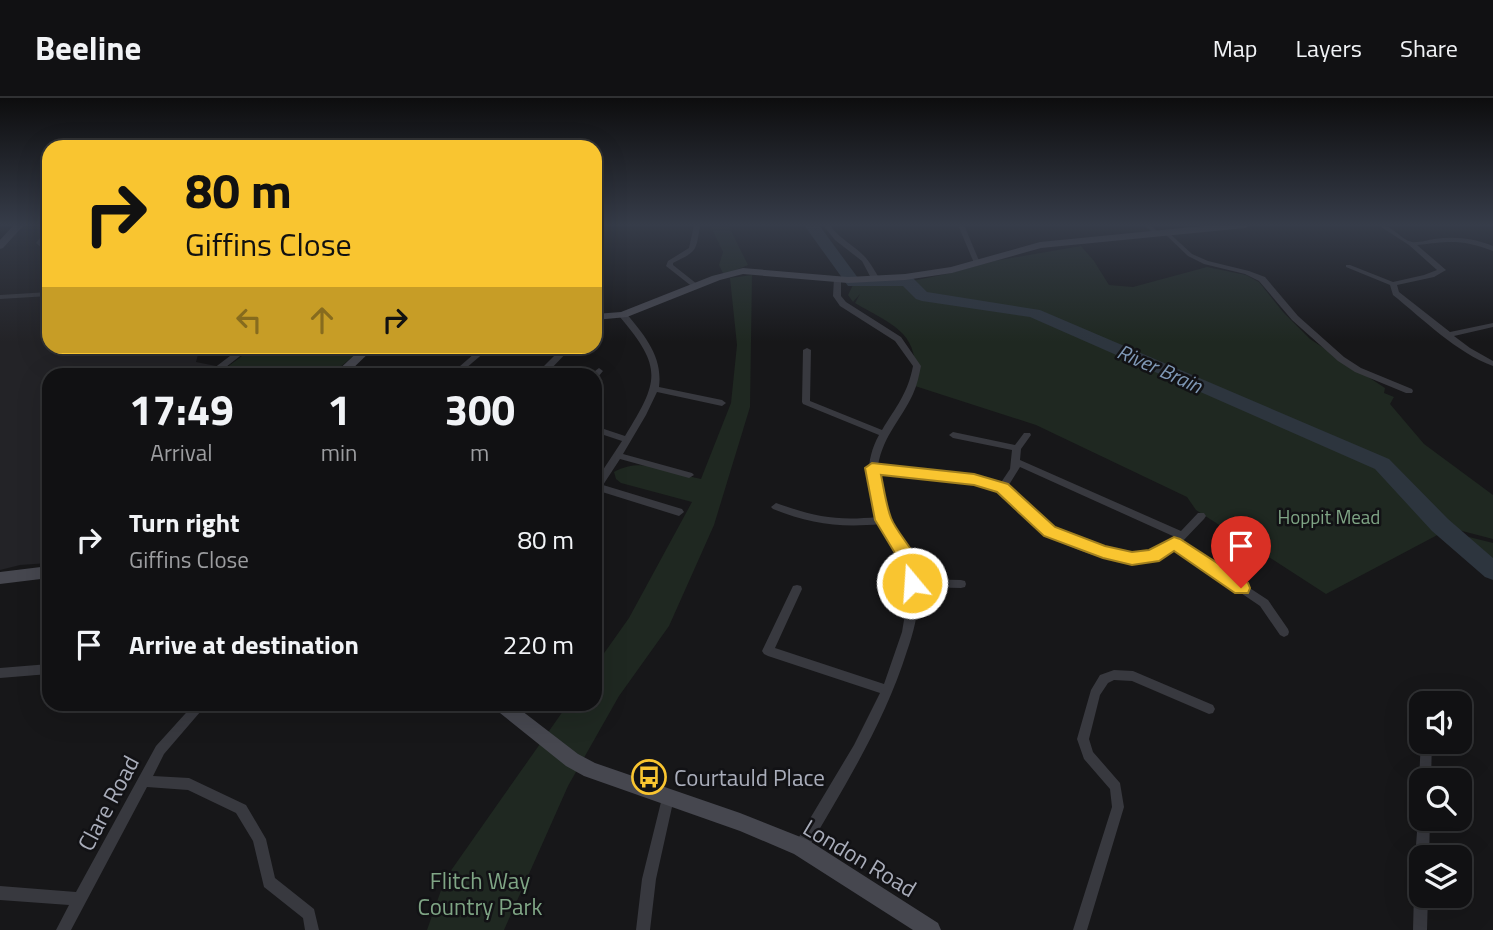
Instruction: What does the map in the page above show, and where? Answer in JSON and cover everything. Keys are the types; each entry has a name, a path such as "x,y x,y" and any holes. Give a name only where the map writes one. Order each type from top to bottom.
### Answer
{"street":[{"path":"670,264 694,286"},
{"path":"867,264 875,278"},
{"path":"602,316 623,315 694,286 743,271 848,280 938,273 974,264"},
{"path":"1210,264 1247,272 1262,279 1295,318 1341,359 1393,387 1409,391"},
{"path":"1348,266 1393,284 1413,277 1437,274 1442,270 1435,264"},
{"path":"801,847 861,744 888,690 907,627 912,583 910,562 883,520 872,468 877,443 915,386 917,366 898,339 843,304 837,296 848,280"},
{"path":"1393,284 1396,293 1447,335 1493,364"},
{"path":"0,297 42,294"},
{"path":"602,480 619,456 656,389 652,353 623,315"},
{"path":"1447,335 1493,324"},
{"path":"807,350 806,402 884,433"},
{"path":"220,368 238,354"},
{"path":"347,368 362,354"},
{"path":"462,368 479,354"},
{"path":"547,368 561,354"},
{"path":"656,389 722,403"},
{"path":"602,431 627,440"},
{"path":"953,435 1017,448"},
{"path":"1002,488 1017,462 1017,448 1027,435"},
{"path":"619,456 671,475 689,475"},
{"path":"1017,462 1177,539 1264,603 1284,632"},
{"path":"872,468 974,480 1002,488 1049,531 1103,552 1132,559 1153,556 1177,539 1201,516"},
{"path":"602,490 679,512"},
{"path":"776,507 825,523 844,525 883,520"},
{"path":"0,578 42,573"},
{"path":"912,583 961,584"},
{"path":"797,589 768,652 888,690"},
{"path":"0,673 42,670"},
{"path":"1080,930 1118,807 1116,787 1088,754 1083,739 1094,694 1104,679 1114,675 1133,676 1209,709"},
{"name":"Clare Road","path":"63,930 160,750 195,711"},
{"name":"London Road","path":"509,711 572,760 801,847 931,930"},
{"path":"144,781 189,783 241,809 259,839 268,882 309,914 312,930"},
{"path":"643,930 649,879 668,798"},
{"path":"0,893 80,899"},
{"path":"1420,930 1421,908"}],"shaded area":[{"path":"0,264 42,264 42,354 198,354 196,362 221,367 42,368 42,563 0,570"}],"green space":[{"path":"747,264 748,265 724,275 719,265"},
{"path":"984,264 1096,264 1109,285 1133,287 1207,267 1246,275 1259,282 1283,312 1310,339 1385,388 1384,393 1394,397 1390,404 1424,444 1493,495 1493,539 1447,527 1385,463 1036,312 924,294 912,281"},
{"name":"Flitch Way Country Park","path":"752,275 750,407 714,525 669,626 619,696 568,786 504,930 427,930 445,879 563,711 602,711 602,656 629,618 692,502 621,483 614,472 625,467 646,466 701,479 731,403 737,345 730,278"},
{"name":"Hoppit Mead","path":"906,283 921,297 1034,315 1208,394 1382,464 1443,532 1326,594 1196,510 1187,497 1036,425 915,386 916,368 909,342 882,318 855,303 860,294 853,302 848,295 853,285"},
{"path":"245,354 356,354 339,368 226,368"},
{"path":"1453,533 1493,543 1493,567"}],"waterway":[{"name":"River Brain","path":"840,264 854,283 907,281 922,296 1034,313 1382,464 1440,525 1493,571"}],"place":[{"name":"Courtauld Place","path":"649,777"}],"route":[{"path":"912,583 910,562 883,520 872,468 974,480 1002,488 1049,531 1103,552 1132,559 1153,556 1174,543 1241,588"}]}
